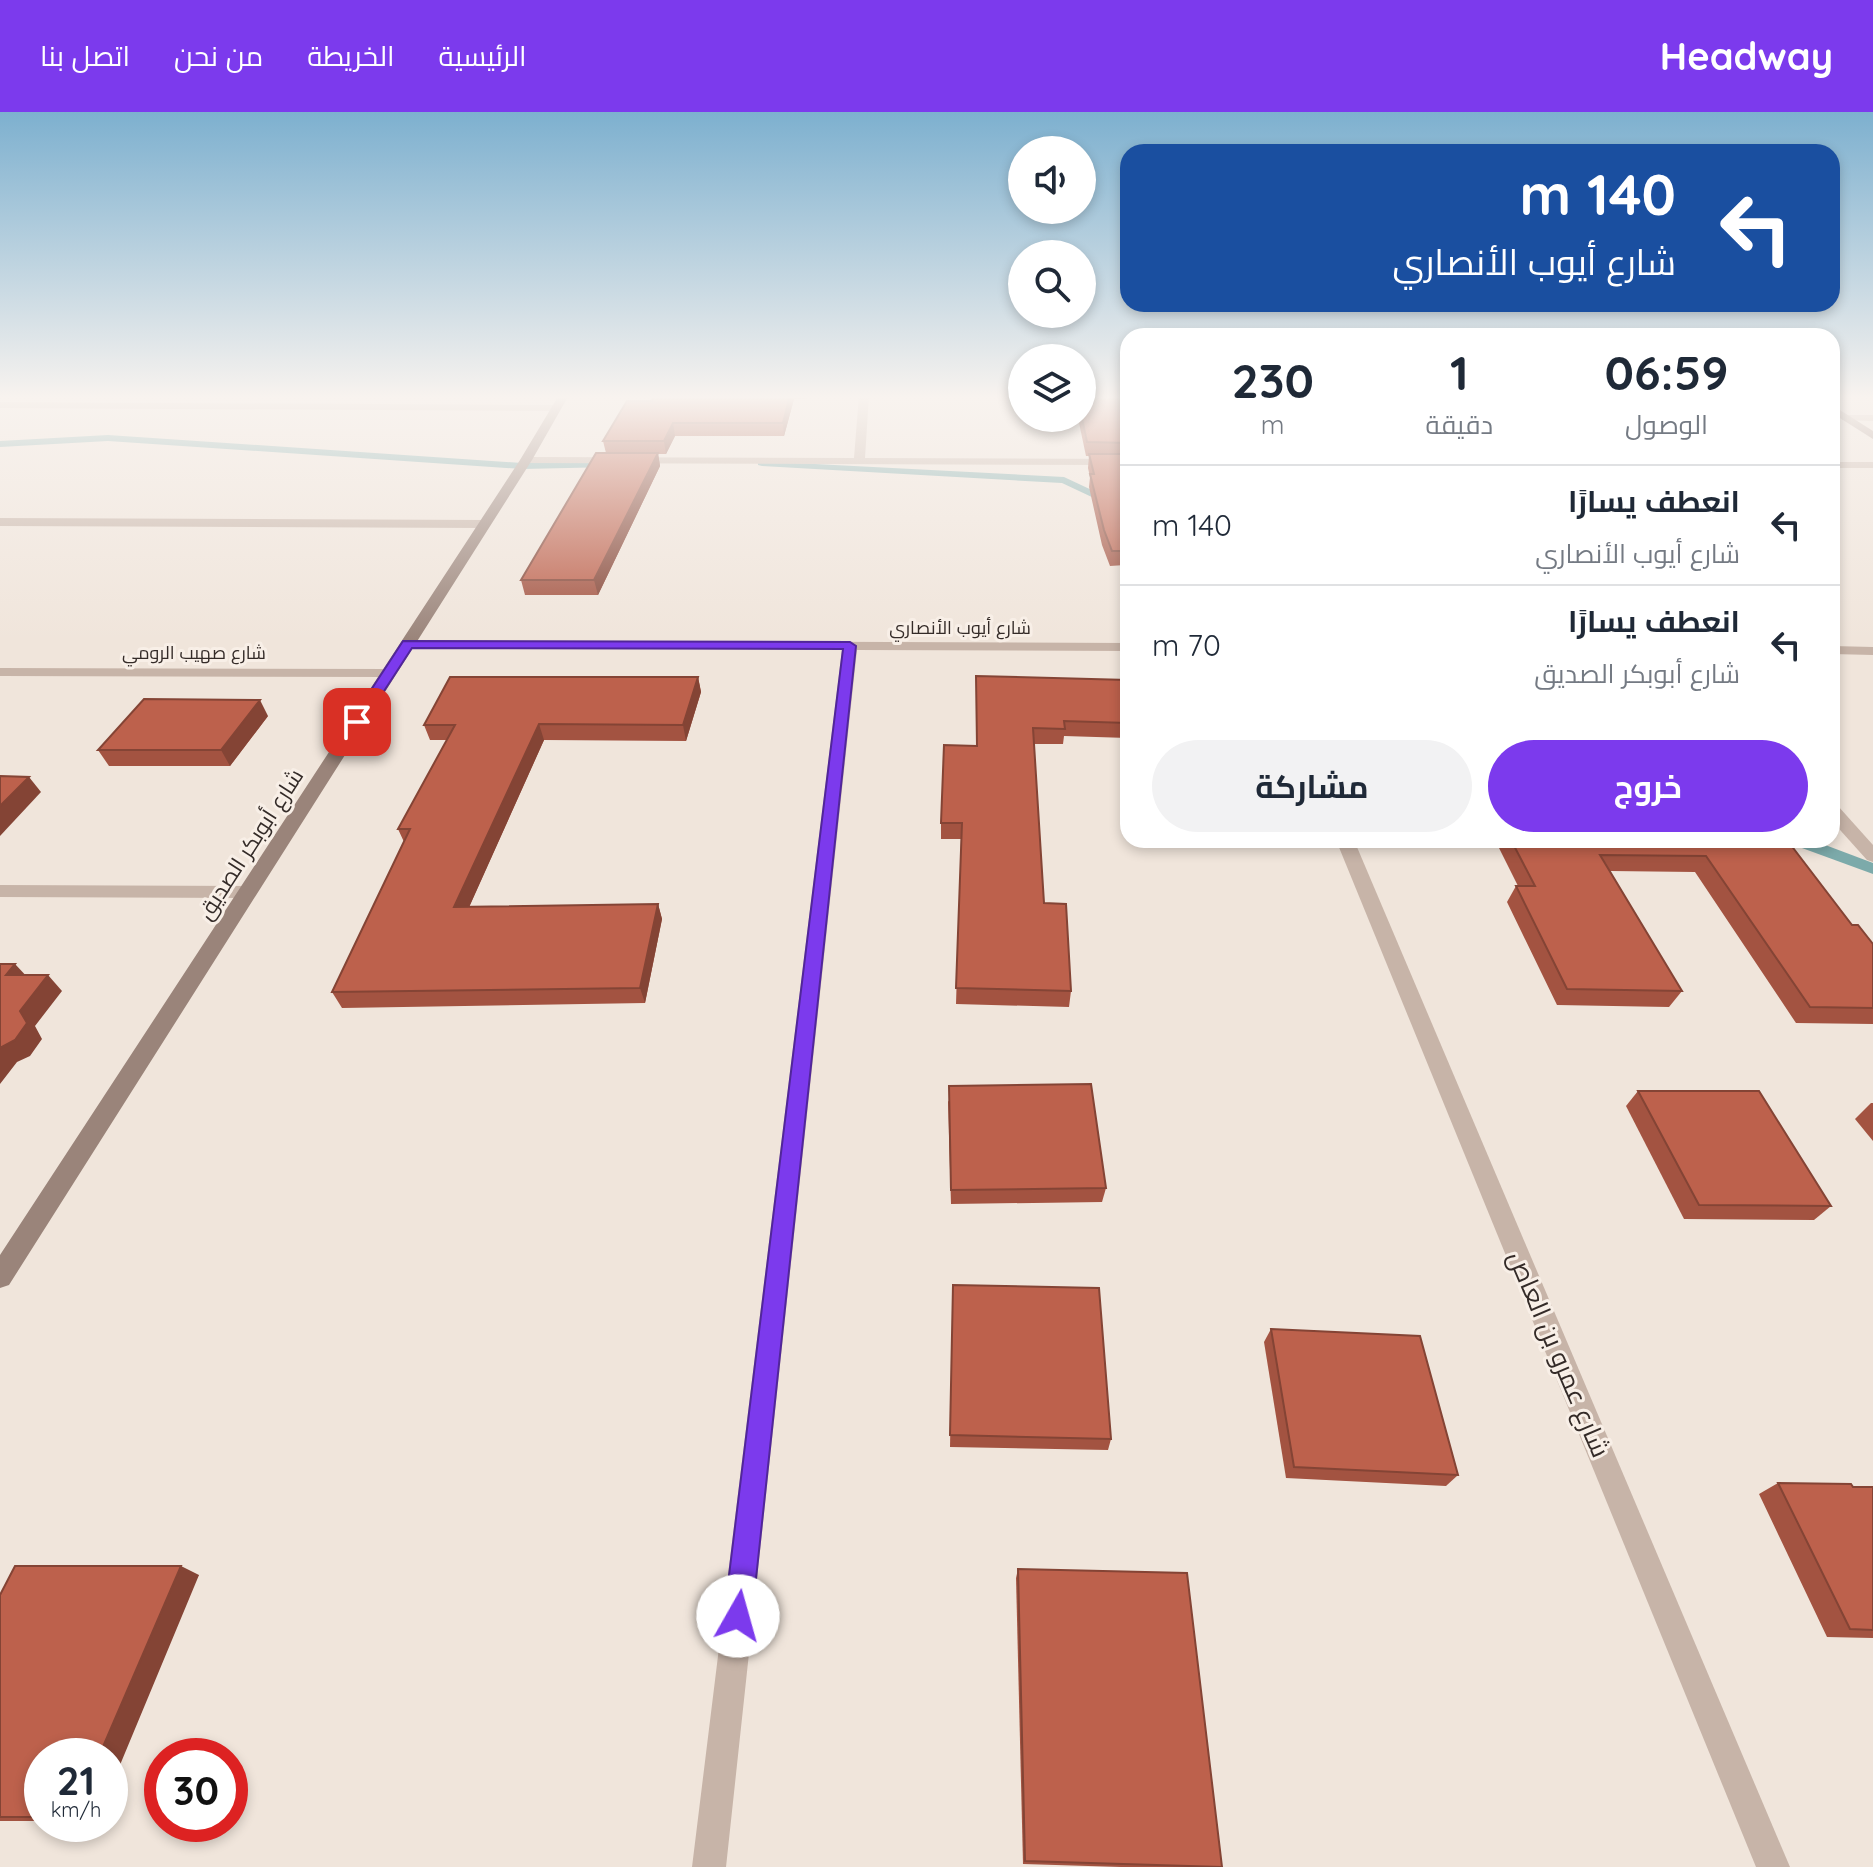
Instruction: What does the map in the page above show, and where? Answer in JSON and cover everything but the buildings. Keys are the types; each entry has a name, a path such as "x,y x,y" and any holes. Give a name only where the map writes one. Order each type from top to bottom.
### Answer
{"street":[{"name":"شارع أبوبكر الصديق","path":"0,1277 515,477"},
{"path":"0,522 484,524"},
{"name":"شارع أيوب الأنصاري","path":"408,644 1120,647"},
{"path":"709,1867 850,646"},
{"path":"1840,650 1873,651"},
{"name":"شارع صهيب الرومي","path":"0,672 389,673"},
{"path":"1840,819 1873,856"},
{"name":"شارع عمرو بن العاص","path":"1348,848 1773,1867"},
{"path":"0,891 247,892"}],"waterway":[{"path":"1009,477 1064,480 1120,507"},
{"path":"1818,848 1873,869"}],"route":[{"path":"357,722 408,644 850,646 738,1616"}]}
